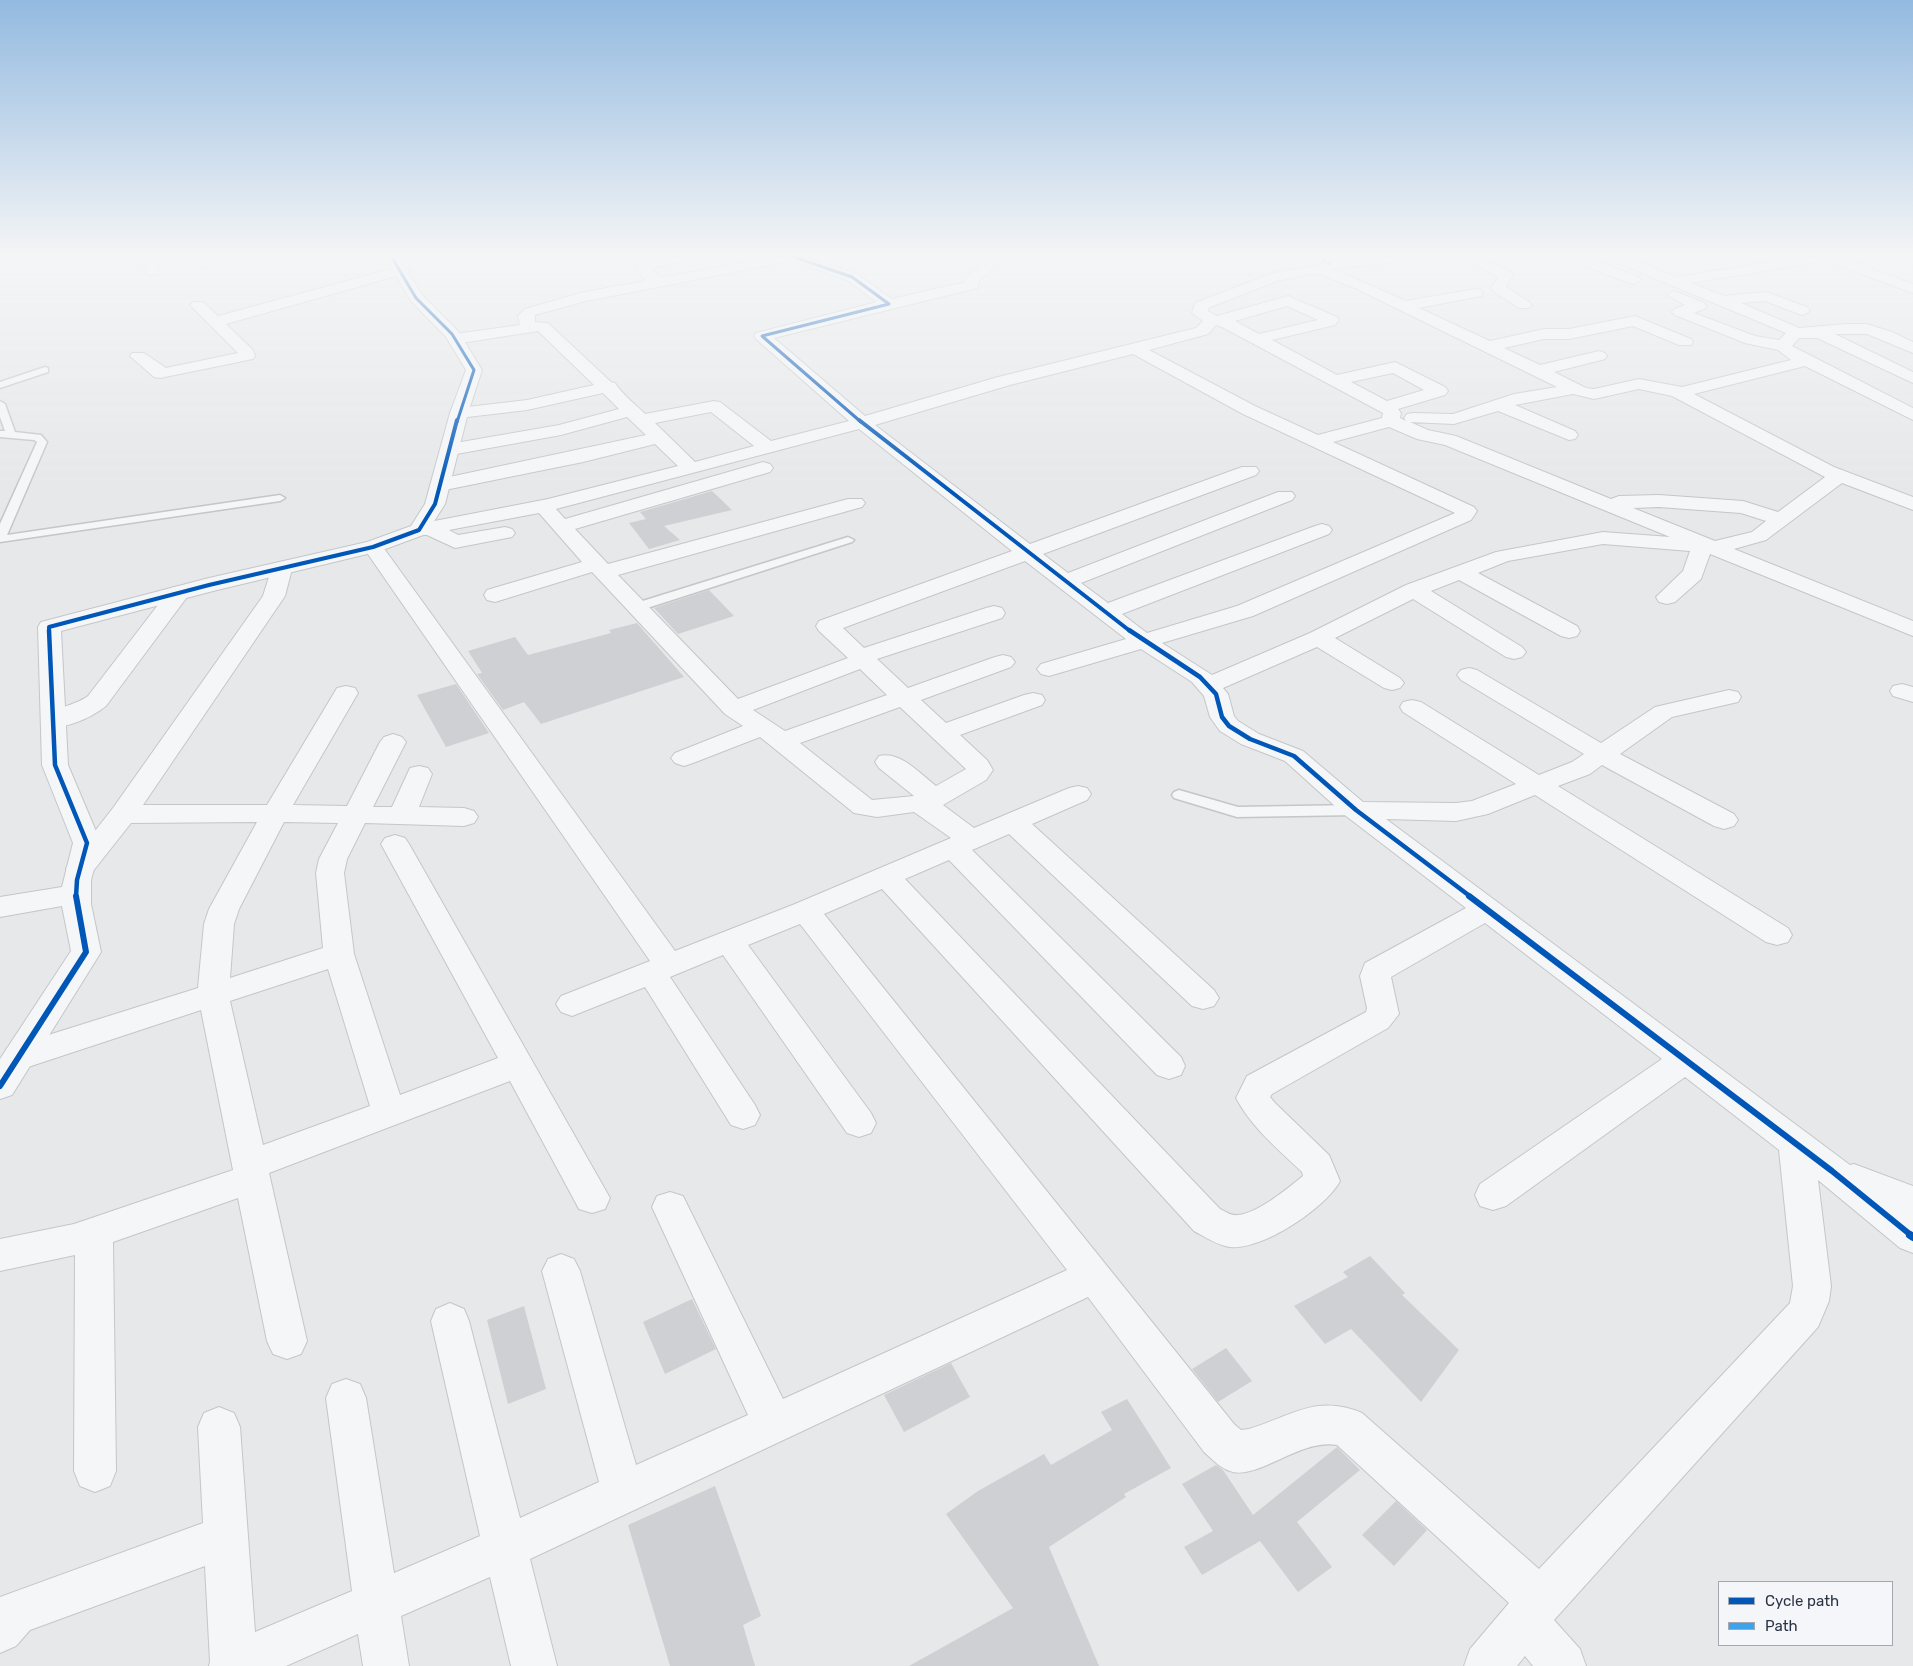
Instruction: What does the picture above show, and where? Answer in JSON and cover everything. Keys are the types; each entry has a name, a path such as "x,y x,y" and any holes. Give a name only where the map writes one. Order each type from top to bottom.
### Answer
{"street":[{"path":"138,356 160,373 166,373 247,356 247,353 228,335"},
{"path":"425,529 435,504 459,413 474,370 451,335"},
{"path":"455,339 479,335"},
{"path":"552,335 661,437 690,466 689,469"},
{"path":"767,335 762,336 862,424 1142,640 1209,685 1216,694 1222,717 1229,726 1250,739 1294,756 1356,810 1796,1143 1913,1238"},
{"path":"0,1086 86,952 78,881 88,843 55,764 48,627 280,568 373,547 425,529 452,541 459,542 553,518 774,456 862,424 1004,381 1185,335"},
{"path":"1248,335 1336,380 1423,435 1450,440 1606,502 1706,545 1913,629"},
{"path":"1258,339 1276,335"},
{"path":"1463,335 1575,389 1591,394 1639,384 1678,392 1839,476 1913,504"},
{"path":"1488,347 1541,335"},
{"path":"1668,335 1685,342"},
{"path":"1737,335 1751,340 1782,346 1787,351 1913,415"},
{"path":"1782,346 1793,335"},
{"path":"1823,335 1913,378"},
{"path":"1885,335 1913,348"},
{"path":"1050,669 1142,640 1245,611 1467,513 1465,509 1249,410 1135,349"},
{"path":"1537,371 1599,356"},
{"path":"1678,392 1806,361"},
{"path":"1316,441 1389,415 1439,391 1395,367 1336,380"},
{"path":"459,413 527,404 609,387"},
{"path":"1389,415 1454,420 1526,397 1575,389"},
{"path":"1500,405 1569,435"},
{"path":"451,449 638,415 718,407 774,456"},
{"path":"440,485 583,456 661,437"},
{"path":"553,518 689,469 774,456"},
{"path":"553,518 734,709 782,741 864,807 877,810 928,802 977,774 980,770 976,762 904,699 826,626 1249,471"},
{"path":"1209,685 1318,638 1414,590 1503,556 1597,539 1706,545 1756,537 1839,476"},
{"path":"1066,581 1285,496"},
{"path":"1606,502 1659,501 1706,506 1743,507 1780,519"},
{"path":"495,595 855,503"},
{"path":"1106,612 1322,530"},
{"path":"1667,597 1693,574 1706,545"},
{"path":"373,547 660,969 743,1115"},
{"path":"0,907 78,881 274,596 280,568"},
{"path":"1460,572 1568,631"},
{"path":"1414,590 1514,652"},
{"path":"53,721 88,708 98,701 179,593"},
{"path":"734,709 862,659 994,613"},
{"path":"1318,638 1392,683"},
{"path":"782,741 904,699 1003,662"},
{"path":"1469,675 1601,754 1724,820"},
{"path":"287,1341 213,994 219,924 224,909 275,812 346,693"},
{"path":"1356,810 1468,811 1581,768 1664,712 1729,697"},
{"path":"942,732 1033,700"},
{"path":"1412,707 1777,935"},
{"path":"684,758 761,728"},
{"path":"389,1113 339,954 330,873 333,858 393,742"},
{"path":"888,762 928,802 962,843 1169,1066"},
{"path":"419,774 399,830 518,1064 592,1198"},
{"path":"572,1004 805,912 885,875 1078,794"},
{"path":"123,814 275,812 355,815 399,830 464,817"},
{"path":"1013,822 1203,998"},
{"path":"885,875 1207,1220 1228,1231 1248,1230 1308,1194 1322,1181 1317,1165 1263,1113 1254,1098 1260,1084 1377,1020 1383,1014 1383,1007 1375,981 1376,971 1487,909"},
{"path":"805,912 1094,1276 1219,1438 1234,1452 1248,1452 1308,1426 1331,1423 1346,1427 1532,1611 1563,1666"},
{"path":"730,942 859,1123"},
{"path":"19,1057 339,954"},
{"path":"1493,1195 1685,1060"},
{"path":"0,1255 66,1242 94,1233 251,1172 389,1113 518,1064"},
{"path":"1487,1666 1532,1611 1804,1315 1810,1301 1812,1286 1796,1143"},
{"path":"1832,1171 1913,1202"},
{"path":"670,1207 773,1423"},
{"path":"94,1233 95,1471"},
{"path":"561,1272 623,1493"},
{"path":"219,1427 233,1666 504,1548 1094,1276"},
{"path":"450,1320 534,1666"},
{"path":"346,1398 375,1603 386,1666"},
{"path":"0,1630 11,1615 22,1610 226,1537"}],"lane":[{"path":"0,385 45,370"},
{"path":"0,404 11,434"},
{"path":"0,434 37,437 42,442 0,538"},
{"path":"0,538 280,498"},
{"path":"637,607 848,540"},
{"path":"1179,795 1237,812 1356,810"}],"building":[{"path":"712,491 732,510 664,526 680,540 649,549 629,523 646,519 640,512"},
{"path":"709,590 734,616 678,634 654,608"},
{"path":"637,623 684,677 541,724 524,702 503,710 477,674 482,673 468,651 515,637 528,655 611,633 609,630"},
{"path":"456,684 489,733 446,747 417,695"},
{"path":"1370,1256 1405,1293 1402,1295 1459,1350 1421,1402 1351,1329 1325,1344 1294,1306 1348,1277 1343,1272"},
{"path":"692,1299 716,1349 665,1374 643,1322"},
{"path":"524,1306 546,1389 508,1404 487,1320"},
{"path":"1226,1348 1252,1381 1218,1402 1192,1369"},
{"path":"951,1363 970,1397 904,1432 884,1395"},
{"path":"1127,1399 1171,1468 1124,1494 1126,1497 1049,1547 1099,1666 909,1666 1013,1608 946,1514 978,1491 1044,1454 1051,1465 1112,1430 1101,1412"},
{"path":"1337,1447 1360,1470 1297,1522 1332,1567 1298,1592 1260,1541 1202,1575 1184,1547 1213,1531 1182,1484 1216,1465 1223,1470 1253,1515"},
{"path":"715,1486 761,1616 743,1625 755,1666 670,1666 628,1525"},
{"path":"1396,1501 1427,1530 1394,1566 1362,1535"}],"cycle path":[{"path":"0,1086 86,952 76,904 77,880 87,843 55,765 49,627 209,585 373,547 419,530 435,504 459,413 474,370 452,335"},
{"path":"767,335 762,336 862,423 1142,640 1200,677 1216,694 1222,717 1229,726 1250,739 1294,756 1356,810 1832,1171 1913,1237"}]}
